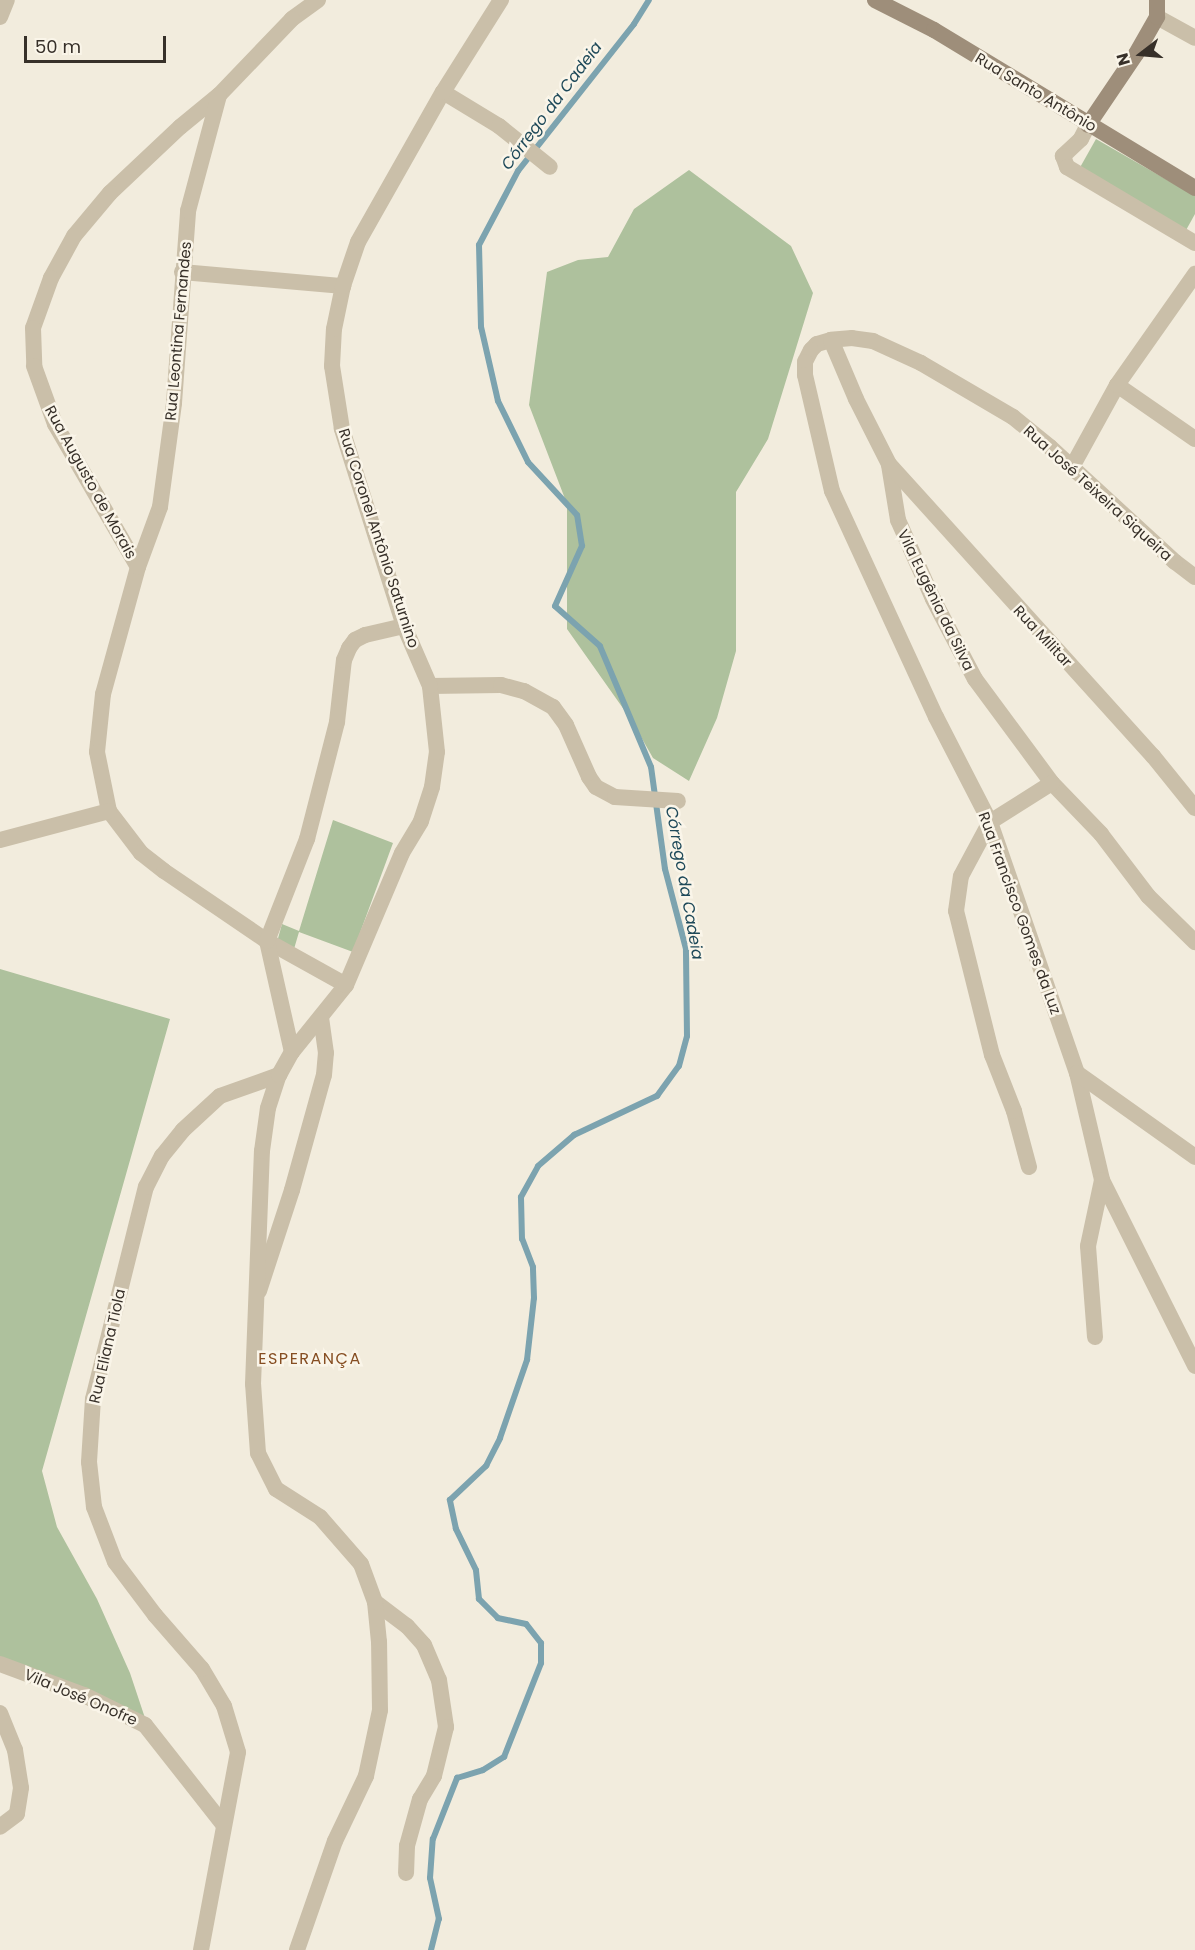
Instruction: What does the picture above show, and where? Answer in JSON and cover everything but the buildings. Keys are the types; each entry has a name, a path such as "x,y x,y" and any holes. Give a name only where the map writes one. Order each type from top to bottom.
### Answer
{"main road":[{"name":"Rua Santo Antônio","path":"875,0 934,30 1195,188"},
{"path":"1088,125 1136,54 1157,17 1157,0"}],"street":[{"path":"0,17 7,0"},
{"name":"Rua Augusto de Morais","path":"318,0 292,19 219,94 110,193 74,236 51,278 33,328 34,366 55,424 138,567 103,694 97,752 109,811 141,853 267,941 346,985"},
{"name":"Rua Coronel Antônio Saturnino","path":"297,1950 335,1841 366,1776 380,1710 375,1602 361,1564 320,1517 276,1489 258,1453 253,1384 259,1291 262,1151 268,1108 279,1075 292,1052 346,985 402,854 421,821 432,787 437,752 430,686 404,626 342,429 332,366 334,328 343,286 366,225 443,92 501,0"},
{"path":"1157,17 1195,38"},
{"path":"443,92 500,127 544,162"},
{"name":"Rua Leontina Fernandes","path":"138,567 160,507 174,403 188,211 219,94"},
{"path":"1088,125 1081,139 1063,156 1067,167 1195,243"},
{"path":"182,272 343,286"},
{"path":"1072,467 1117,385 1195,274"},
{"name":"Rua José Teixeira Siqueira","path":"831,340 852,338 873,341 921,363 1013,417 1072,467 1175,562 1195,577"},
{"path":"831,340 856,399 889,464"},
{"name":"Rua Francisco Gomes da Luz","path":"831,340 817,344 811,350 806,362 806,375 832,491 936,717 990,822 1077,1074 1102,1180 1195,1366"},
{"path":"1117,385 1195,439"},
{"name":"Vila Eugênia da Silva","path":"889,464 898,520 933,599 975,679 1052,783 1101,834 1149,896 1195,942"},
{"name":"Rua Militar","path":"889,464 1034,628 1096,692 1195,808"},
{"path":"292,1052 267,941 310,829 337,722 344,660 349,648 355,640 365,635 404,626"},
{"path":"430,686 501,685 524,691 553,707 566,725 596,788 615,797 671,801"},
{"path":"1029,1167 1014,1111 992,1055 956,911 961,876 990,822 1052,783"},
{"path":"0,840 109,811"},
{"name":"Rua Coronel Antônio Saturnino","path":"259,1291 292,1190 324,1075 326,1053 321,1018"},
{"path":"1077,1074 1195,1157"},
{"name":"Rua Eliana Tiola","path":"201,1950 238,1752 224,1706 202,1669 155,1616 115,1562 94,1507 89,1462 93,1399 146,1187 157,1167 183,1130 220,1096 279,1075"},
{"path":"1095,1337 1089,1245 1102,1180"},
{"path":"375,1602 407,1626 424,1645 439,1680 446,1726 434,1776 420,1799 412,1827 407,1846 406,1873"},
{"name":"Vila José Onofre","path":"0,1664 84,1695 145,1725 223,1824"},
{"path":"0,1713 15,1750 21,1788 17,1814 0,1827"}],"green space":[{"path":"1096,139 1195,196 1195,214 1185,232 1078,171"},
{"path":"689,170 791,246 813,293 768,439 736,492 736,651 717,718 689,781 653,758 632,721 567,629 567,504 529,405 547,272 578,260 608,257 634,209"},
{"path":"333,820 393,843 353,952 299,932 294,949 277,942 282,924 299,931"},
{"path":"0,969 170,1019 42,1471 57,1527 97,1599 130,1673 146,1721 0,1662"}],"waterway":[{"name":"Córrego da Cadeia","path":"431,1950 439,1919 430,1878 433,1839 457,1778 483,1770 504,1757 541,1663 541,1643 526,1624 498,1618 479,1599 476,1570 456,1529 450,1500 486,1466 500,1438 527,1360 534,1298 533,1267 522,1239 521,1197 538,1166 574,1135 657,1096 679,1066 687,1036 686,949 665,869 651,767 600,646 555,606 582,546 577,515 528,462 498,401 481,327 479,245 518,171 634,24 649,0"}],"district":[{"name":"ESPERANÇA","path":"310,1359"}]}
